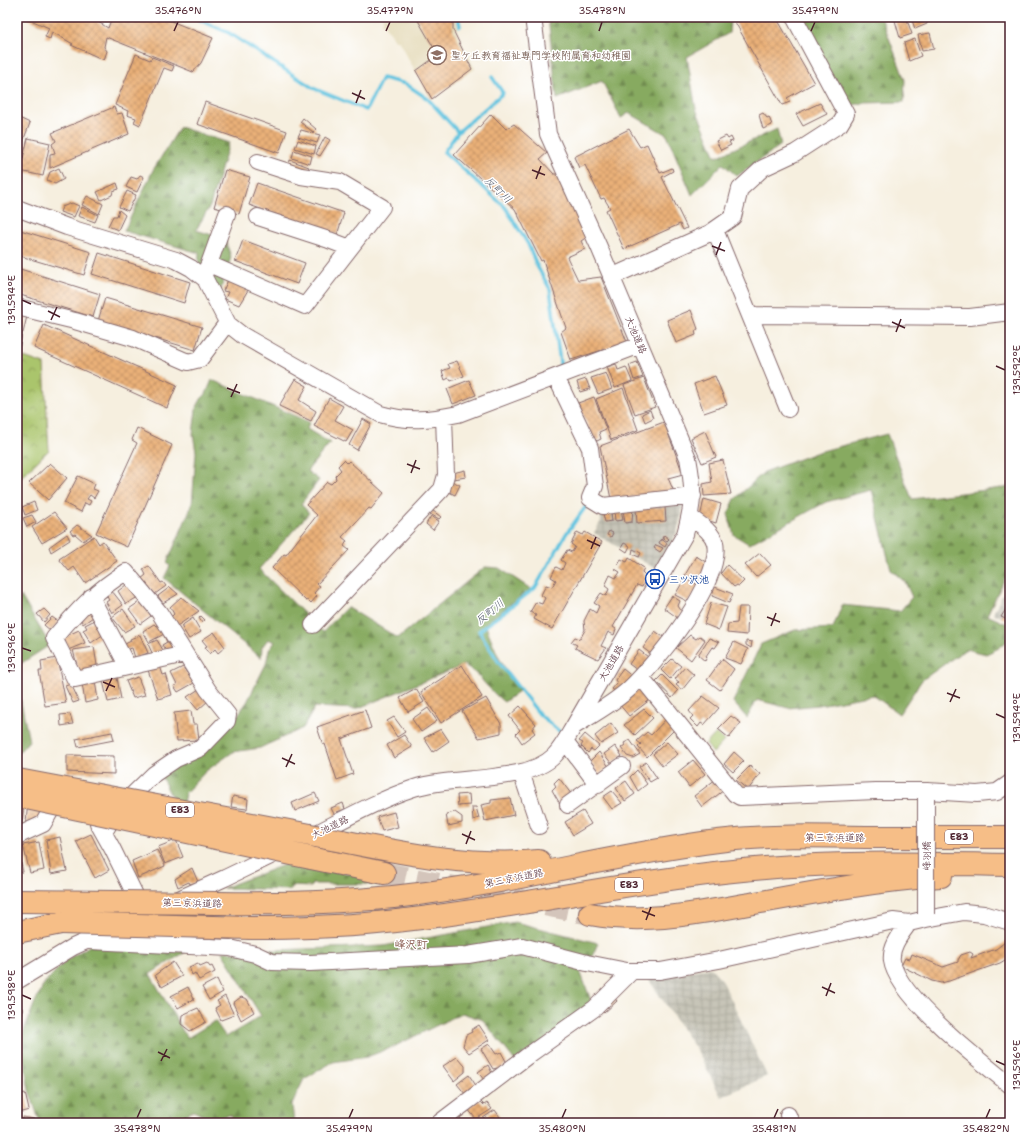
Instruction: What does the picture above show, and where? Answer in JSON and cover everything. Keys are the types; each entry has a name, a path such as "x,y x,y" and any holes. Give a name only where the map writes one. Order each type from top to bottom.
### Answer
{"highway":[{"name":"E83","path":"17,785 454,861 492,864 552,860 719,837 782,838"},
{"name":"E83","path":"17,785 311,858 384,873"},
{"name":"第三京浜道路","path":"17,901 293,904 355,901 411,895 491,883 665,848 720,841 782,838 1010,838"},
{"name":"E83","path":"17,924 61,923 251,928 313,928 378,923 475,911 653,880 772,866 877,863 1010,865"},
{"path":"590,914 613,918 642,920 672,917 882,882 1010,871"},
{"path":"17,892 122,901"},
{"path":"17,932 61,923"}],"street":[{"name":"大池道路","path":"17,981 87,941 413,788 521,772 541,766 554,756 565,741 686,534 693,496 693,485 688,458 548,134 534,17"},
{"path":"611,277 715,230 733,217 740,189 763,168 802,149 840,124 846,114 794,17"},
{"path":"17,208 68,227 176,260 190,268 206,271 305,306 382,207 340,182 301,176 258,162"},
{"path":"227,214 206,271 219,310 227,322 242,335 380,414 399,419 432,420 458,414 640,345"},
{"path":"258,217 350,248"},
{"path":"715,230 788,409"},
{"path":"17,307 76,321 133,338 188,362 200,359 227,322"},
{"path":"750,315 970,317 1010,312"},
{"path":"556,377 590,448 595,486 590,498 603,506 693,496"},
{"path":"313,625 442,489 446,476 444,417"},
{"path":"574,726 597,713 628,690 662,652 693,608 708,580 716,558 715,542 711,534 690,517"},
{"path":"104,832 119,808 145,785 154,774 176,758 201,748 227,721 228,715 208,690 159,612 126,572 108,583 81,606 54,638 75,679 185,654"},
{"path":"91,597 128,667"},
{"path":"641,677 735,794 740,797 875,791 927,795 977,794 997,792 1010,783"},
{"path":"565,741 598,785"},
{"path":"568,805 598,785 622,766"},
{"path":"521,772 539,826"},
{"name":"峰羽橋","path":"926,917 927,795"},
{"path":"17,836 43,824 58,796 72,799 83,805 104,832 145,915"},
{"path":"87,941 230,948 255,954 272,962 310,963 468,955 522,946 587,963 632,971 660,971 719,960 893,921 909,923 926,917 964,912 984,914 1010,922"},
{"path":"909,923 896,940 892,960 895,974 906,991 923,1009 1010,1085"},
{"path":"439,1123 526,1057 595,1008 632,971"}],"shaded area":[{"name":"聖ケ丘教育福祉専門学校附属育和幼稚園","path":"382,17 455,17 458,29 455,30 475,69 431,99 398,40 396,41 382,22 384,20"},
{"path":"682,502 682,513 677,532 656,569 594,533 601,521 600,511"},
{"path":"1007,586 1010,588 1010,622 993,613"},
{"path":"711,968 722,980 767,1076 721,1097 698,1052 647,977"}],"green space":[{"path":"548,17 735,17 730,21 729,33 687,57 696,109 716,157 777,129 781,145 737,176 723,164 692,195 667,135 629,113 621,118 602,81 557,99"},
{"path":"798,17 881,17 905,80 904,102 863,103 849,106"},
{"path":"180,127 229,143 210,206 196,230 225,239 231,257 220,292 198,268 199,253 124,231 153,170"},
{"path":"24,357 44,364 49,450 17,481 17,382"},
{"path":"212,380 309,422 307,429 330,443 307,471 319,480 301,504 309,513 259,569 323,632 347,607 398,638 485,567 499,568 531,589 485,624 499,658 519,691 504,702 464,665 356,709 315,707 303,728 260,748 233,752 206,771 185,793 183,803 173,800 161,776 234,720 247,702 266,664 269,650 275,642 268,639 262,647 261,658 164,578 170,566 167,563 192,505 196,452 193,434 196,409 201,399 206,394"},
{"path":"887,434 912,499 1010,487 1010,581 1005,578 987,615 1007,624 1007,641 999,648 986,654 966,649 922,680 899,714 873,695 819,705 788,708 757,700 747,718 733,702 761,644 795,630 833,628 842,605 900,611 912,597 905,582 891,570 871,490 826,502 749,544 734,535 728,514 735,499 764,472 818,452"},
{"path":"21,596 50,645 17,666 17,608"},
{"path":"17,682 29,741 17,754"},
{"path":"716,733 724,741 713,753 706,744"},
{"path":"289,863 384,880 383,884 312,884 311,887 291,886 291,890 223,888"},
{"path":"515,922 598,943 591,959 576,960 593,1006 515,1061 483,1020 462,1013 393,1047 367,1057 333,1062 304,1079 292,1104 294,1123 235,1123 231,1115 210,1118 193,1111 169,1123 40,1123 29,1090 24,1061 22,1036 35,1002 44,984 66,960 91,945 187,951 150,974 187,1038 215,1021 226,1037 261,1016 222,952 383,946"}],"building":[{"path":"24,17 90,17 108,28 112,17 161,17 213,38 201,63 193,72 106,37 104,47 107,51 104,60 71,45 73,44 52,32 50,39 45,37 49,28"},
{"path":"416,17 453,17 453,30 472,69 432,99 416,71 438,55"},
{"path":"743,17 776,17 814,83 787,98 790,102 782,105 735,22"},
{"path":"894,17 906,17 912,34 900,38"},
{"path":"911,17 927,17 927,24 915,29"},
{"path":"930,33 934,49 922,51 918,35"},
{"path":"915,39 921,56 909,61 904,43"},
{"path":"136,54 150,60 152,57 174,66 172,71 164,68 140,125 134,122 136,118 127,115 128,111 115,105"},
{"path":"205,102 287,131 279,153 197,124"},
{"path":"820,103 827,114 803,126 796,114"},
{"path":"114,107 117,114 122,113 129,134 50,168 50,154 55,153 52,144 56,141 52,133"},
{"path":"763,113 767,118 769,117 772,125 763,129 759,115"},
{"path":"491,114 506,129 514,124 547,153 540,159 554,174 558,174 587,237 581,241 585,249 567,257 578,280 601,277 627,342 571,360 561,332 566,328 543,260 541,261 515,209 454,155"},
{"path":"17,117 30,123 18,154 17,154"},
{"path":"303,118 316,129 313,132 300,122"},
{"path":"629,129 640,147 647,144 660,173 672,168 673,171 662,177 687,228 683,230 680,224 624,249 606,210 610,208 604,198 601,199 585,165 579,168 574,157"},
{"path":"301,130 320,135 317,143 298,137"},
{"path":"726,136 728,139 731,137 733,141 729,142 731,145 721,150 716,141"},
{"path":"325,137 330,140 320,156 316,154"},
{"path":"28,138 50,143 43,176 20,171"},
{"path":"298,140 316,146 314,154 295,148"},
{"path":"294,150 312,156 310,164 292,158"},
{"path":"290,160 309,167 307,172 289,165"},
{"path":"59,168 64,179 55,184 47,180 50,172"},
{"path":"225,170 250,177 239,214 214,207"},
{"path":"140,175 144,177 137,192 126,187 131,177 137,179"},
{"path":"117,183 119,189 113,191 112,195 101,200 97,192"},
{"path":"257,183 344,213 337,235 249,205"},
{"path":"127,191 136,195 128,211 119,207"},
{"path":"87,196 103,204 99,214 82,205"},
{"path":"72,203 79,206 74,217 60,212 62,207"},
{"path":"82,207 98,215 95,222 78,216"},
{"path":"119,210 125,215 118,230 108,226 113,216 117,216"},
{"path":"17,229 91,252 84,275 17,255"},
{"path":"243,240 305,263 297,284 235,261"},
{"path":"99,253 190,282 184,303 92,274"},
{"path":"17,268 100,294 93,317 17,294"},
{"path":"228,280 248,290 239,305 225,299 228,292 223,291"},
{"path":"105,298 202,327 195,350 98,321"},
{"path":"691,310 698,329 695,331 696,335 676,343 667,320"},
{"path":"17,314 27,316 23,333 17,332"},
{"path":"44,325 177,385 167,408 34,348"},
{"path":"17,333 22,334 18,355 17,355"},
{"path":"457,361 464,376 451,381 449,378 445,380 442,371 450,368 448,364"},
{"path":"637,362 643,377 634,380 629,365"},
{"path":"616,364 618,370 626,367 632,381 615,388 607,367"},
{"path":"606,373 612,389 598,394 591,378"},
{"path":"715,376 727,405 704,413 694,384"},
{"path":"644,378 655,407 635,414 624,385"},
{"path":"295,379 307,386 299,400 316,411 311,421 279,406"},
{"path":"586,379 590,389 580,392 577,382"},
{"path":"469,380 476,395 453,404 447,389"},
{"path":"623,388 638,430 611,440 596,399"},
{"path":"594,397 606,429 599,432 601,439 597,441 592,436 578,403"},
{"path":"329,398 343,406 335,420 353,430 346,442 314,426"},
{"path":"650,410 653,418 645,422 642,414"},
{"path":"363,419 371,424 357,450 349,445"},
{"path":"664,422 683,474 668,478 675,494 611,499 600,446"},
{"path":"137,428 172,445 127,547 96,533 137,443 132,440"},
{"path":"705,431 716,457 702,463 691,438"},
{"path":"344,460 347,463 349,461 384,493 371,509 369,508 342,537 347,541 344,546 349,550 317,584 320,586 314,593 317,596 311,603 308,600 306,601 272,568 284,554 286,555 317,515 306,505 327,482 331,484 336,479 335,476 341,470 338,466"},
{"path":"723,460 731,494 704,496 703,484 712,482 709,463"},
{"path":"50,463 67,478 48,500 29,483"},
{"path":"465,470 466,477 454,479 453,473"},
{"path":"78,476 95,484 93,489 98,491 94,498 90,495 87,499 91,501 89,505 85,503 81,512 64,503"},
{"path":"452,481 460,485 455,495 447,491"},
{"path":"704,499 721,504 716,523 700,518"},
{"path":"34,502 37,510 25,515 22,507"},
{"path":"665,507 666,521 637,523 636,509"},
{"path":"633,508 632,522 625,523 623,509"},
{"path":"621,509 623,520 615,521 614,510"},
{"path":"432,510 441,517 439,519 430,514"},
{"path":"54,512 67,528 42,543 32,527"},
{"path":"611,512 612,521 605,522 603,514"},
{"path":"32,515 36,522 27,527 23,518"},
{"path":"431,516 439,521 433,530 426,524"},
{"path":"77,525 92,535 83,541 75,534 73,535 70,531"},
{"path":"609,531 613,533 611,537 607,535"},
{"path":"577,532 583,535 585,532 602,542 552,629 534,619 536,615 530,612 536,602 542,604 545,598 541,595 546,585 552,587 556,580 551,577 556,567 562,570 565,563 561,560 567,550 572,552 575,547 571,544"},
{"path":"67,534 70,540 51,552 49,547"},
{"path":"664,535 669,539 667,541 662,538"},
{"path":"94,536 99,544 103,541 117,561 85,583 74,567 69,571 59,559"},
{"path":"661,539 667,543 665,547 659,543"},
{"path":"624,543 630,546 627,552 621,548"},
{"path":"656,545 663,548 660,552 654,548"},
{"path":"633,549 641,553 639,557 632,554"},
{"path":"760,553 771,565 756,577 745,565"},
{"path":"696,556 709,564 698,581 685,575"},
{"path":"629,558 644,568 642,572 647,577 642,587 637,585 613,627 616,629 614,635 608,632 601,646 606,648 598,659 575,648 577,645 571,642 575,637 580,639 585,630 584,621 590,609 596,613 599,606 594,603 601,593 606,596 609,589 605,586 610,575 616,578 620,572 615,569 621,559 627,562"},
{"path":"727,565 744,581 739,586 737,585 734,587 721,573"},
{"path":"149,566 161,583 163,582 166,586 155,594 149,587 146,589 141,579 146,575 143,569"},
{"path":"685,578 700,586 689,602 675,595"},
{"path":"130,582 138,597 126,604 118,591"},
{"path":"170,587 178,594 163,603 158,596"},
{"path":"715,587 733,594 729,603 712,596"},
{"path":"112,591 123,605 112,613 106,602 109,600 106,595"},
{"path":"672,596 680,601 678,606 682,612 678,618 664,608"},
{"path":"181,597 199,611 177,626 171,617 174,614 170,607"},
{"path":"142,600 151,616 140,624 129,609"},
{"path":"711,603 727,607 719,630 704,624"},
{"path":"90,606 96,615 83,624 78,614"},
{"path":"739,607 748,607 747,635 727,633 728,624 737,623"},
{"path":"44,609 50,615 44,622 37,614"},
{"path":"123,609 135,626 124,632 112,617"},
{"path":"1006,609 1010,611 1010,621 1001,617"},
{"path":"201,616 205,620 202,623 199,618"},
{"path":"52,617 59,622 51,631 44,625"},
{"path":"193,618 201,632 189,639 181,626"},
{"path":"95,620 104,634 91,643 83,630 87,628 85,625"},
{"path":"154,624 156,626 159,624 164,634 149,642 143,631"},
{"path":"79,630 85,643 68,650 64,637"},
{"path":"655,631 666,639 651,654 643,648"},
{"path":"214,632 225,647 218,653 215,649 210,654 205,647 207,646 202,640"},
{"path":"169,633 177,647 167,652 162,645 167,642 164,636"},
{"path":"140,635 148,653 135,658 132,648 125,650 123,645 131,641 130,639"},
{"path":"690,635 696,639 700,636 705,640 691,660 676,648"},
{"path":"709,638 719,642 715,648 712,647 706,656 705,661 698,655"},
{"path":"157,640 163,650 153,655 148,644"},
{"path":"746,641 752,642 751,648 746,645"},
{"path":"734,642 748,649 741,664 725,658"},
{"path":"94,647 98,671 79,673 73,650"},
{"path":"639,650 652,660 641,673 629,664"},
{"path":"57,658 66,703 45,706 39,671 42,671 41,661"},
{"path":"672,659 681,666 670,679 661,670"},
{"path":"722,659 734,669 720,690 707,680"},
{"path":"462,665 482,697 441,723 421,692"},
{"path":"160,666 163,675 166,674 172,695 158,699 148,670"},
{"path":"183,667 194,683 178,692 174,686 177,685 171,673"},
{"path":"685,667 694,675 682,690 676,685 679,682 675,679"},
{"path":"623,669 635,679 619,694 612,689 617,683 615,680"},
{"path":"662,675 678,691 672,698 656,681"},
{"path":"138,677 145,695 133,698 126,681"},
{"path":"117,678 121,699 108,702 103,681"},
{"path":"95,681 98,700 85,703 82,683"},
{"path":"71,684 79,701 73,703 65,686"},
{"path":"642,687 651,699 629,716 619,704"},
{"path":"199,689 209,700 198,710 187,697"},
{"path":"416,689 424,702 408,712 400,698"},
{"path":"703,696 719,708 704,725 701,723 698,727 690,719 693,716 689,711"},
{"path":"486,698 501,724 501,733 479,738 462,711"},
{"path":"520,706 536,724 532,729 535,733 522,743 516,734 520,730 509,716"},
{"path":"428,708 437,721 421,732 412,719"},
{"path":"644,709 653,718 635,735 624,725"},
{"path":"365,710 371,728 341,739 353,774 337,780 325,744 323,745 317,727"},
{"path":"191,711 193,724 197,724 199,740 177,741 174,713"},
{"path":"70,714 73,724 61,726 60,715"},
{"path":"731,716 741,723 729,738 718,729"},
{"path":"394,717 405,732 397,737 387,721"},
{"path":"667,718 676,728 647,757 638,747 641,744 637,741 647,732 651,735"},
{"path":"611,723 618,733 601,744 595,736"},
{"path":"441,729 449,741 433,752 424,738"},
{"path":"112,732 114,740 78,747 76,739"},
{"path":"585,734 599,746 594,751 591,749 588,753 581,746 583,743 579,741"},
{"path":"404,735 412,747 394,758 387,745"},
{"path":"630,740 640,754 633,758 627,756 621,748 625,745 624,743"},
{"path":"667,742 678,754 662,766 653,754"},
{"path":"615,746 622,756 612,764 604,754"},
{"path":"599,752 609,767 599,774 590,761"},
{"path":"734,752 744,761 733,772 724,764"},
{"path":"67,755 114,756 114,774 67,772"},
{"path":"693,760 705,774 689,787 678,772"},
{"path":"646,762 657,778 650,782 639,767"},
{"path":"750,766 760,774 748,790 736,780"},
{"path":"637,770 647,784 638,791 630,777"},
{"path":"559,778 572,795 560,804 552,790 556,786 554,783"},
{"path":"716,779 724,790 702,807 694,796"},
{"path":"626,781 635,794 625,801 616,788"},
{"path":"612,791 622,803 612,809 603,797"},
{"path":"315,793 319,801 295,811 292,803"},
{"path":"469,794 470,805 458,806 457,795"},
{"path":"233,796 248,799 247,809 231,807"},
{"path":"510,798 514,815 485,821 481,805 491,803 491,800"},
{"path":"28,802 43,804 39,825 26,822"},
{"path":"343,803 345,809 337,812 338,815 335,816 331,808"},
{"path":"17,806 24,808 21,828 17,827"},
{"path":"472,807 476,807 479,818 473,820"},
{"path":"583,811 591,824 573,835 565,822"},
{"path":"394,812 398,827 382,831 377,817"},
{"path":"455,812 462,817 462,823 448,826 446,814"},
{"path":"91,834 109,870 95,878 76,841"},
{"path":"60,837 67,871 51,874 46,840"},
{"path":"176,840 183,857 165,864 158,847"},
{"path":"39,842 44,870 30,873 23,845"},
{"path":"17,849 23,872 17,873"},
{"path":"157,850 165,866 138,878 132,861"},
{"path":"192,868 198,882 190,884 189,882 178,887 175,879"},
{"path":"1009,939 1010,957 1000,963 941,983 932,981 901,966 905,958 910,959 912,954 943,967 958,962 961,955 970,952 973,954 971,958 996,949"},
{"path":"173,962 182,976 162,987 155,975"},
{"path":"198,963 200,966 207,963 210,967 212,966 215,972 199,980 195,973 192,975 189,967"},
{"path":"217,979 223,992 209,1000 202,987"},
{"path":"188,987 194,999 178,1008 171,996"},
{"path":"225,996 234,1015 221,1020 215,1008 220,1005 217,1001"},
{"path":"613,996 617,1001 604,1013 599,1008"},
{"path":"241,997 247,999 254,1012 241,1020 233,1003"},
{"path":"17,1005 23,1009 17,1023"},
{"path":"198,1008 206,1022 190,1031 181,1024 182,1015"},
{"path":"479,1025 489,1040 469,1053 463,1046 466,1035 472,1032 471,1030"},
{"path":"489,1044 496,1054 501,1052 507,1063 499,1071 497,1068 493,1069 481,1049"},
{"path":"457,1057 465,1066 465,1072 454,1081 443,1066"},
{"path":"488,1065 494,1077 484,1080 478,1072"},
{"path":"469,1075 477,1087 466,1095 457,1084"},
{"path":"25,1093 29,1110 22,1112 20,1108 17,1110 17,1095"},
{"path":"479,1100 484,1105 487,1103 492,1109 476,1119 467,1108"},
{"path":"495,1110 500,1117 491,1123 482,1123 480,1120"},
{"path":"23,1117 34,1119 34,1123 23,1123"},
{"path":"186,1118 199,1123 184,1123"},
{"path":"459,1118 463,1123 453,1123"},
{"path":"503,1118 506,1123 496,1123"},
{"path":"225,1119 226,1123 215,1123"}],"waterway":[{"path":"193,17 229,33 313,88 366,110 382,78 406,84 428,99 458,132"},
{"name":"反町川","path":"458,17 460,26"},
{"name":"反町川","path":"492,77 503,93 458,132 444,152 505,207 528,244 537,266 550,289 561,370"},
{"name":"反町川","path":"559,731 540,715 500,664 479,631 535,588 566,534 587,505"}],"tunnel":[{"path":"384,873 590,914"}],"place":[{"name":"聖ケ丘教育福祉専門学校附属育和幼稚園","path":"437,55"},
{"name":"三ツ沢池","path":"655,579"}],"district":[{"name":"峰沢町","path":"411,944"}]}
